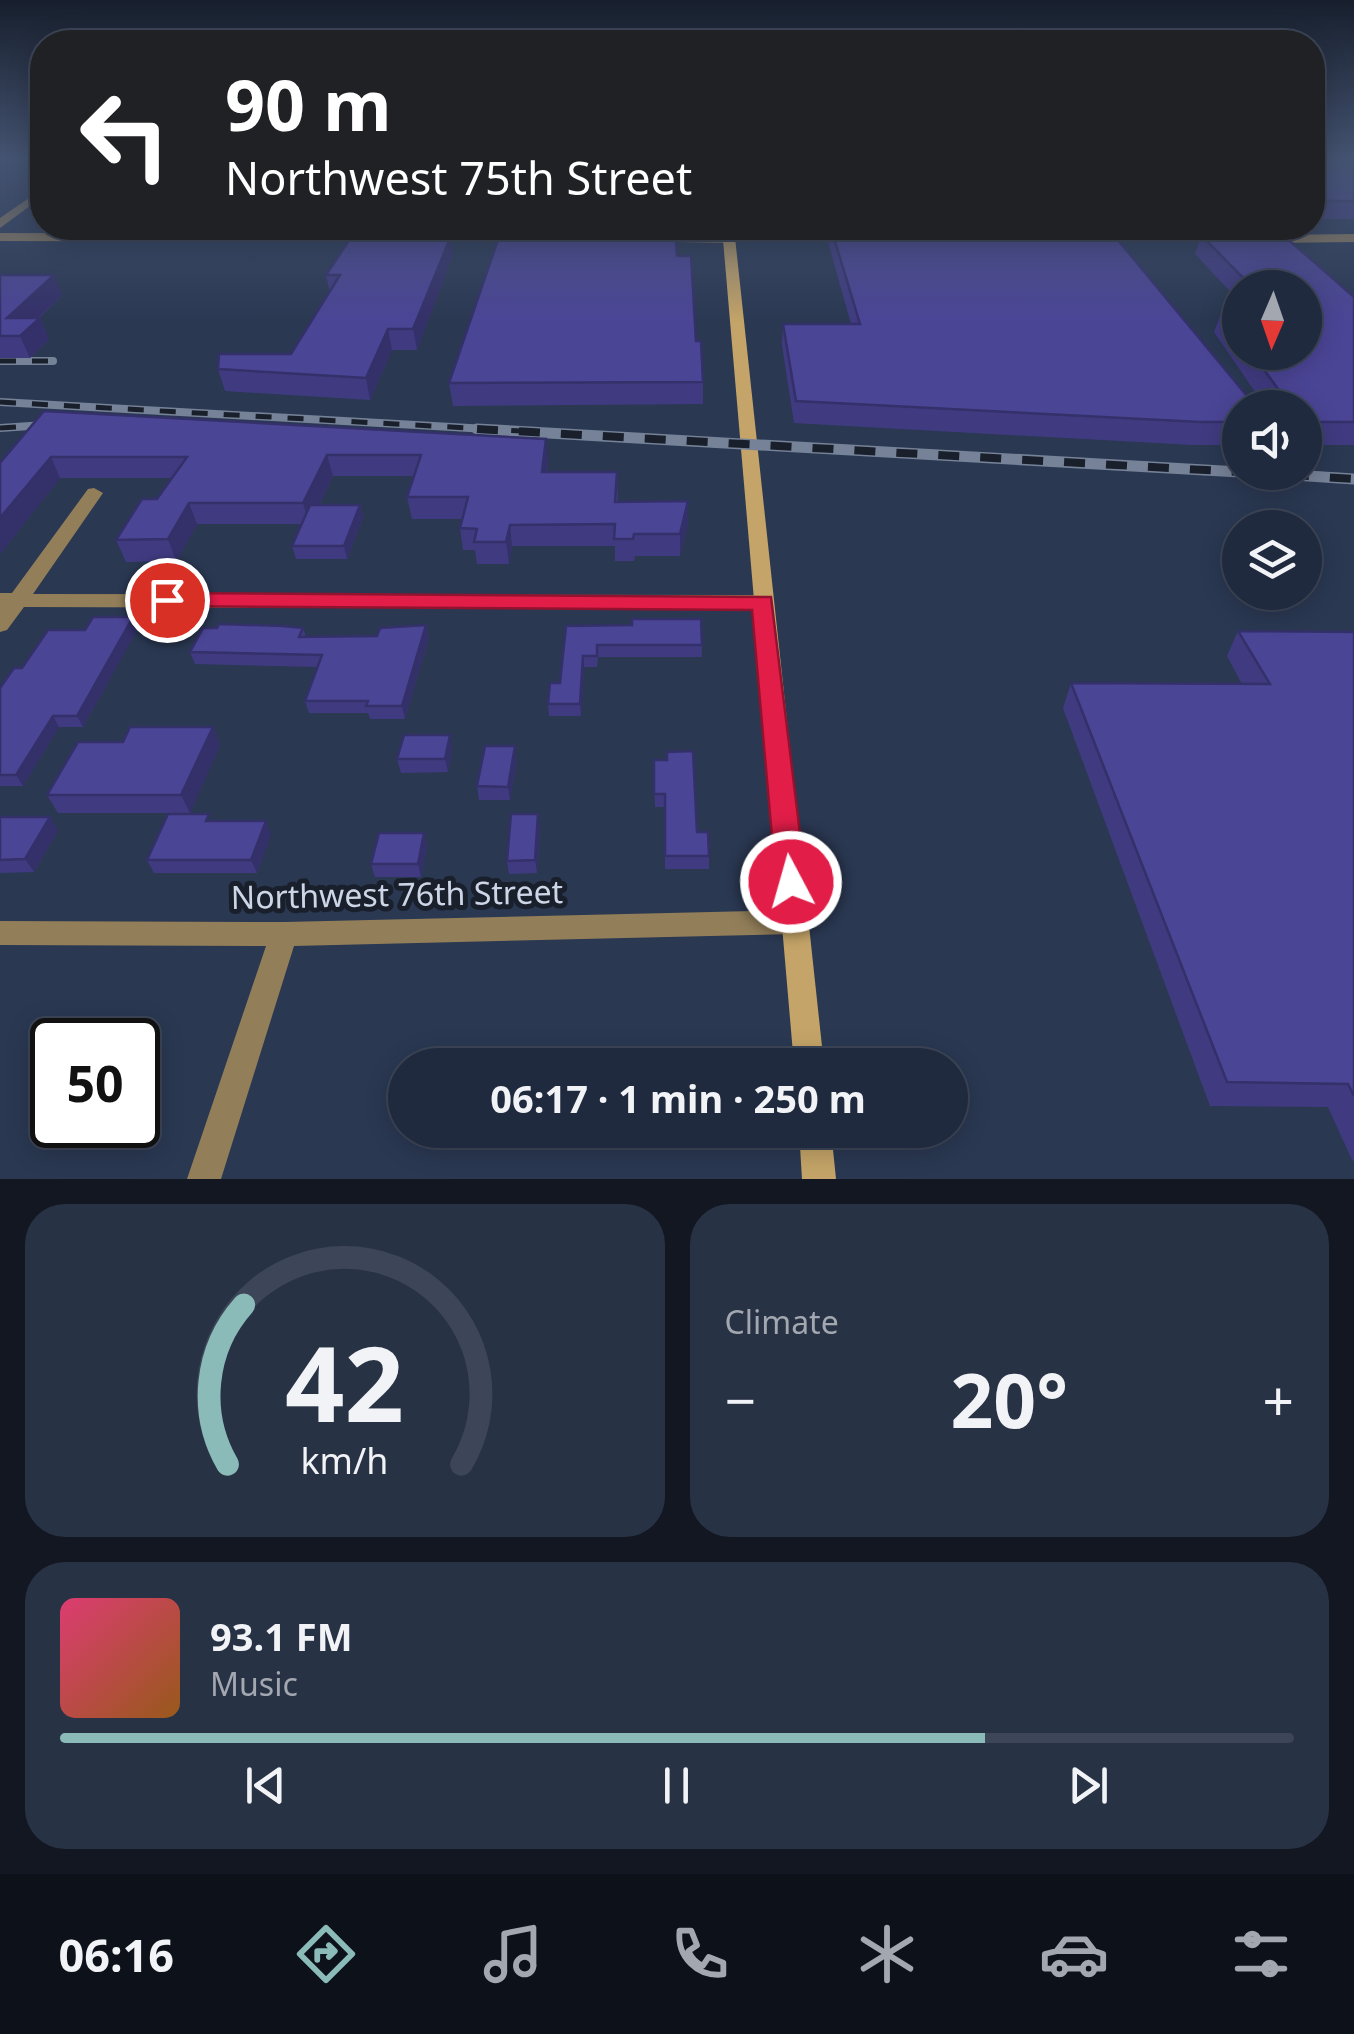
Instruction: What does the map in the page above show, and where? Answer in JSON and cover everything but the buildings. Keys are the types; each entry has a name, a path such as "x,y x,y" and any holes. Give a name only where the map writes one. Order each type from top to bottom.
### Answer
{"main road":[{"path":"730,240 806,1048"},
{"path":"816,1148 819,1179"}],"street":[{"path":"0,237 30,237"},
{"path":"1325,238 1354,238"},
{"path":"1281,240 1293,251"},
{"path":"0,625 7,600 94,493"},
{"path":"7,600 763,602"},
{"name":"Northwest 76th Street","path":"0,933 284,934 795,922"},
{"path":"204,1179 284,934"}],"railway":[{"path":"0,361 53,361"},
{"path":"0,402 522,431"},
{"path":"0,428 60,424"},
{"path":"477,429 1222,471"},
{"path":"1322,477 1354,479"}],"route":[{"path":"167,600 763,602 791,882"}]}
